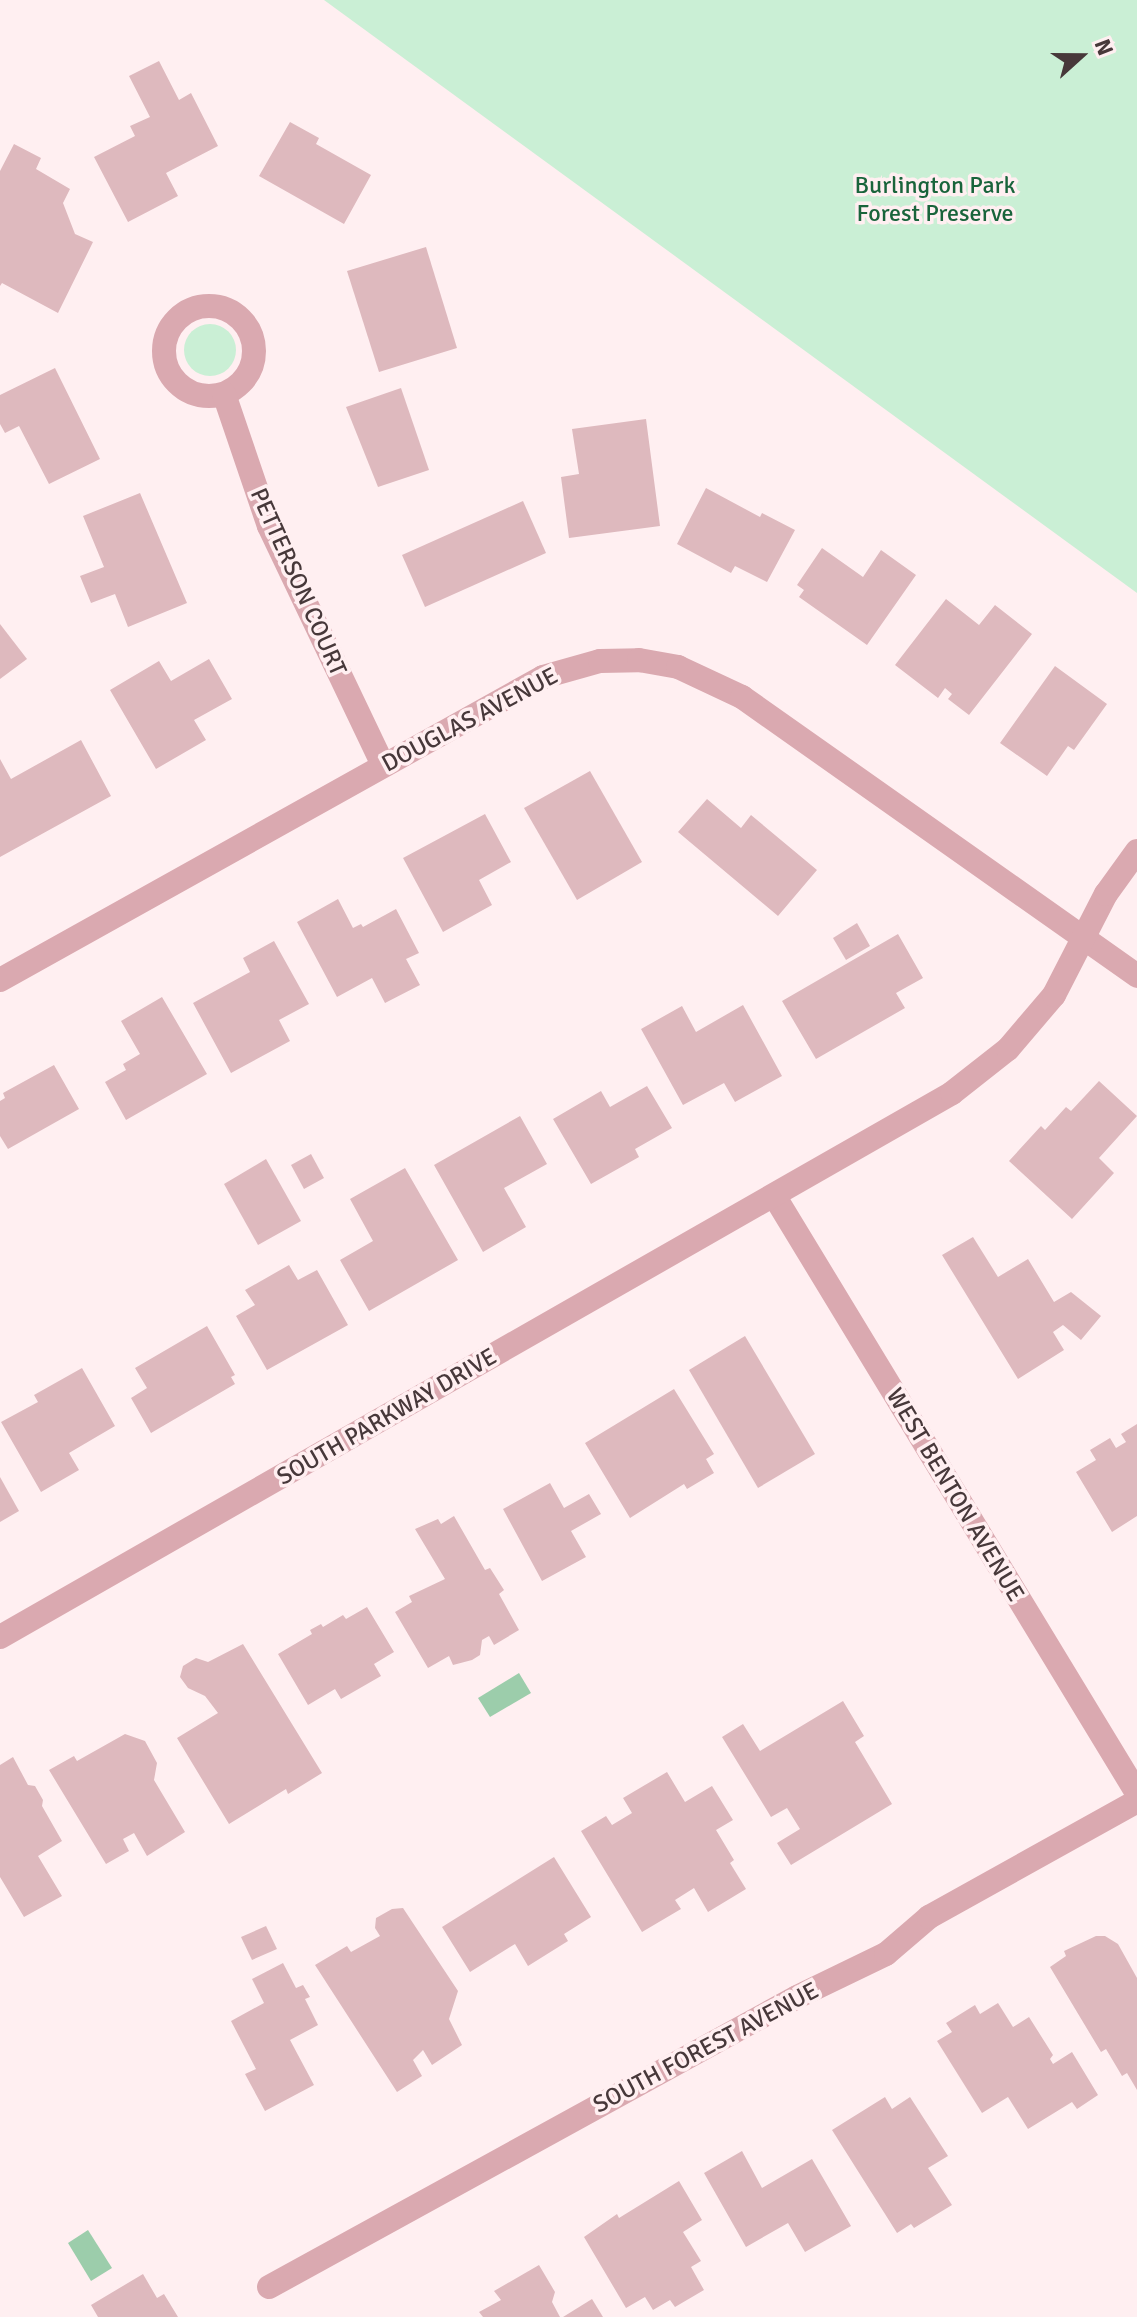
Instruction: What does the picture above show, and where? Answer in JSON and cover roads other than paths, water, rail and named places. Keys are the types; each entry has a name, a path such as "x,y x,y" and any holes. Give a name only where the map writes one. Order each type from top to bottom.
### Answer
{"street":[{"name":"PETTERSON COURT","path":"224,394 269,526 383,765"},
{"name":"DOUGLAS AVENUE","path":"0,980 383,765 565,669 600,661 639,660 678,667 742,697 1086,937 1137,976"},
{"name":"SOUTH PARKWAY DRIVE","path":"0,1637 775,1197 952,1093 1008,1049 1062,985 1106,894 1137,851"},
{"name":"WEST BENTON AVENUE","path":"775,1197 1137,1793"},
{"name":"SOUTH FOREST AVENUE","path":"269,2287 797,1997 886,1954 929,1917 1137,1801"}],"park label":[{"name":"Burlington Park Forest Preserve","path":"935,200"}]}
